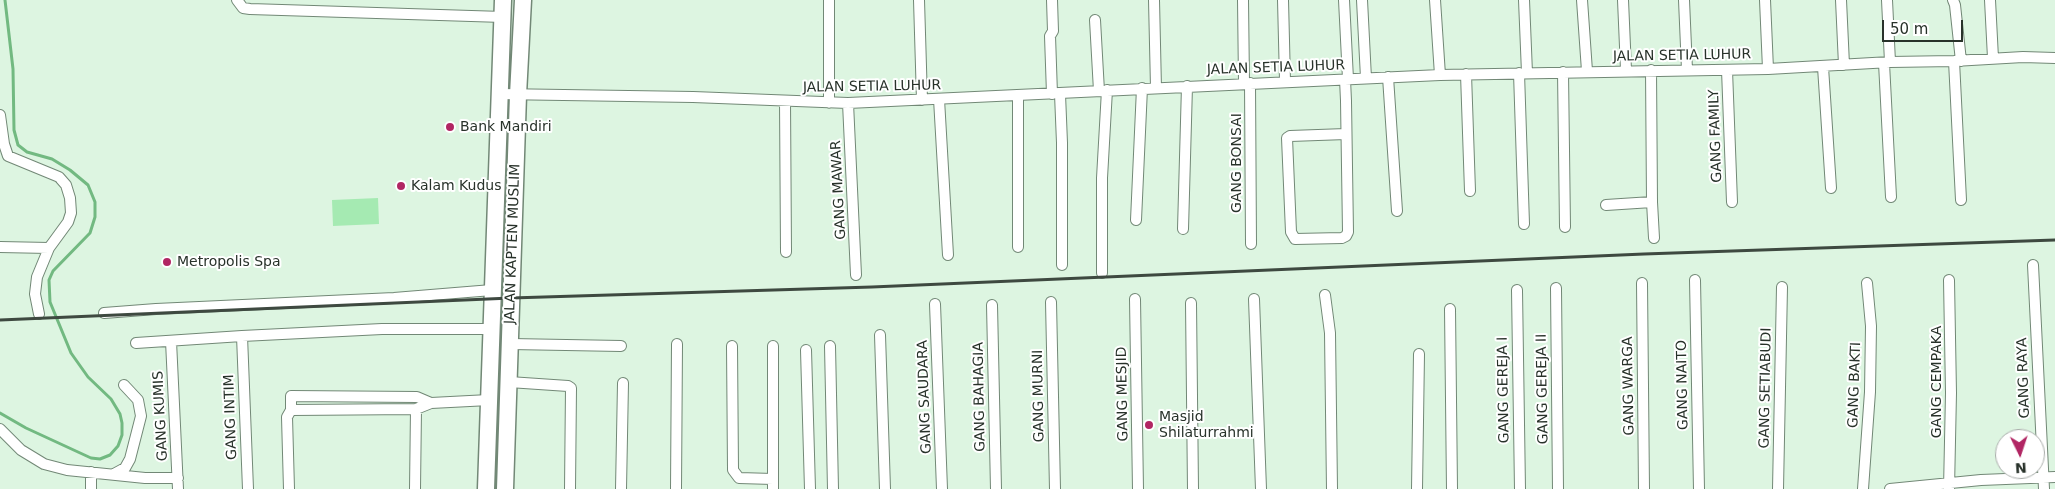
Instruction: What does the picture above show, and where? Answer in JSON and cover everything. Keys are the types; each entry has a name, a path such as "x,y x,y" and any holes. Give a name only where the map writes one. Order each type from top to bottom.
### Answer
{"main road":[{"name":"JALAN KAPTEN MUSLIM","path":"486,489 503,0"},
{"name":"JALAN KAPTEN MUSLIM","path":"505,489 518,95 523,0"}],"street":[{"path":"237,0 243,8 250,9 503,16"},
{"path":"829,0 829,102"},
{"path":"919,0 922,100"},
{"path":"1052,0 1053,31 1050,36 1062,143 1062,265"},
{"path":"1154,0 1156,88"},
{"name":"GANG BONSAI","path":"1243,0 1251,244"},
{"path":"1282,0 1286,81"},
{"path":"1344,0 1348,234 1342,238 1295,239 1291,232 1287,138 1290,136 1346,134"},
{"path":"1362,0 1366,78"},
{"path":"1435,0 1440,75"},
{"path":"1524,0 1524,224"},
{"path":"1582,0 1587,71"},
{"path":"1622,0 1626,70"},
{"path":"1684,0 1687,70"},
{"path":"1765,0 1768,69"},
{"path":"1841,0 1844,66"},
{"path":"1887,0 1891,197"},
{"path":"1953,0 1955,5 1958,61 1961,200"},
{"path":"1990,0 1993,58"},
{"path":"1095,20 1103,90 1102,274"},
{"name":"JALAN SETIA LUHUR","path":"499,94 693,97 848,103 1466,74 1768,69 1887,62 2055,58"},
{"path":"1823,67 1831,188"},
{"path":"1651,70 1654,238"},
{"name":"GANG FAMILY","path":"1727,70 1732,202"},
{"path":"1563,72 1565,227"},
{"path":"1466,74 1470,191"},
{"path":"1388,78 1397,210"},
{"path":"1182,229 1187,86"},
{"path":"1136,220 1142,88"},
{"path":"1018,96 1018,247"},
{"path":"939,100 948,255"},
{"path":"785,101 786,252"},
{"name":"GANG MAWAR","path":"848,103 856,275"},
{"path":"0,115 4,144 8,156 58,177 66,185 70,198 70,213 63,229 49,248 37,277 35,294 39,314"},
{"path":"1606,205 1652,202"},
{"path":"0,247 49,248"},
{"name":"GANG RAYA","path":"2033,265 2040,429"},
{"name":"GANG NAITO","path":"1695,280 1699,489"},
{"name":"GANG CEMPAKA","path":"1949,280 1951,354 1949,487"},
{"name":"GANG WARGA","path":"1642,283 1644,489"},
{"name":"GANG BAKTI","path":"1863,489 1870,383 1871,326 1867,283"},
{"name":"GANG SETIABUDI","path":"1778,489 1782,287"},
{"name":"GANG GEREJA II","path":"1556,288 1558,489"},
{"path":"104,313 394,298 492,290"},
{"name":"GANG GEREJA I","path":"1517,290 1520,489"},
{"path":"1326,295 1330,333 1332,489"},
{"name":"GANG MESJID","path":"1135,299 1138,489"},
{"path":"1254,299 1261,489"},
{"name":"GANG MURNI","path":"1051,302 1055,489"},
{"path":"1191,303 1193,489"},
{"name":"GANG SAUDARA","path":"935,304 942,489"},
{"name":"GANG BAHAGIA","path":"992,305 996,489"},
{"path":"1450,309 1452,489"},
{"path":"136,343 242,340 382,329 492,329"},
{"path":"880,335 885,489"},
{"name":"GANG INTIM","path":"242,340 248,489"},
{"name":"GANG KUMIS","path":"171,341 178,489"},
{"path":"511,344 621,346"},
{"path":"676,489 677,344"},
{"path":"732,346 733,470 739,478 773,484 773,346"},
{"path":"830,346 834,489"},
{"path":"806,350 810,489"},
{"path":"1417,489 1418,354"},
{"path":"509,382 568,386 571,388 570,489"},
{"path":"621,489 623,383"},
{"path":"114,474 125,468 130,458 142,416 138,400 124,385"},
{"path":"289,489 287,417 291,410 291,396 417,397 431,403"},
{"path":"317,410 318,396"},
{"path":"342,396 342,410"},
{"path":"379,396 379,410"},
{"path":"291,410 416,410 431,403 490,400"},
{"path":"415,489 416,410"},
{"path":"0,429 21,450 44,464 67,470 145,478 178,478"},
{"path":"91,472 91,489"},
{"path":"1890,489 1981,485 2033,479"}],"green space":[{"path":"378,198 379,224 333,226 332,200"}],"waterway":[{"path":"0,413 26,428 91,458 100,459 110,455 118,446 122,435 120,414 111,399 88,377 71,353 50,302 49,280 53,271 90,233 95,217 95,202 88,185 70,170 52,159 27,152 18,145 14,130 13,69 5,0"}],"railway":[{"path":"0,320 511,298 872,287 1644,254 2055,240"}],"place":[{"name":"Bank Mandiri","path":"450,127"},
{"name":"Kalam Kudus","path":"401,186"},
{"name":"Metropolis Spa","path":"167,262"},
{"name":"Masjid Shilaturrahmi","path":"1149,425"}]}
